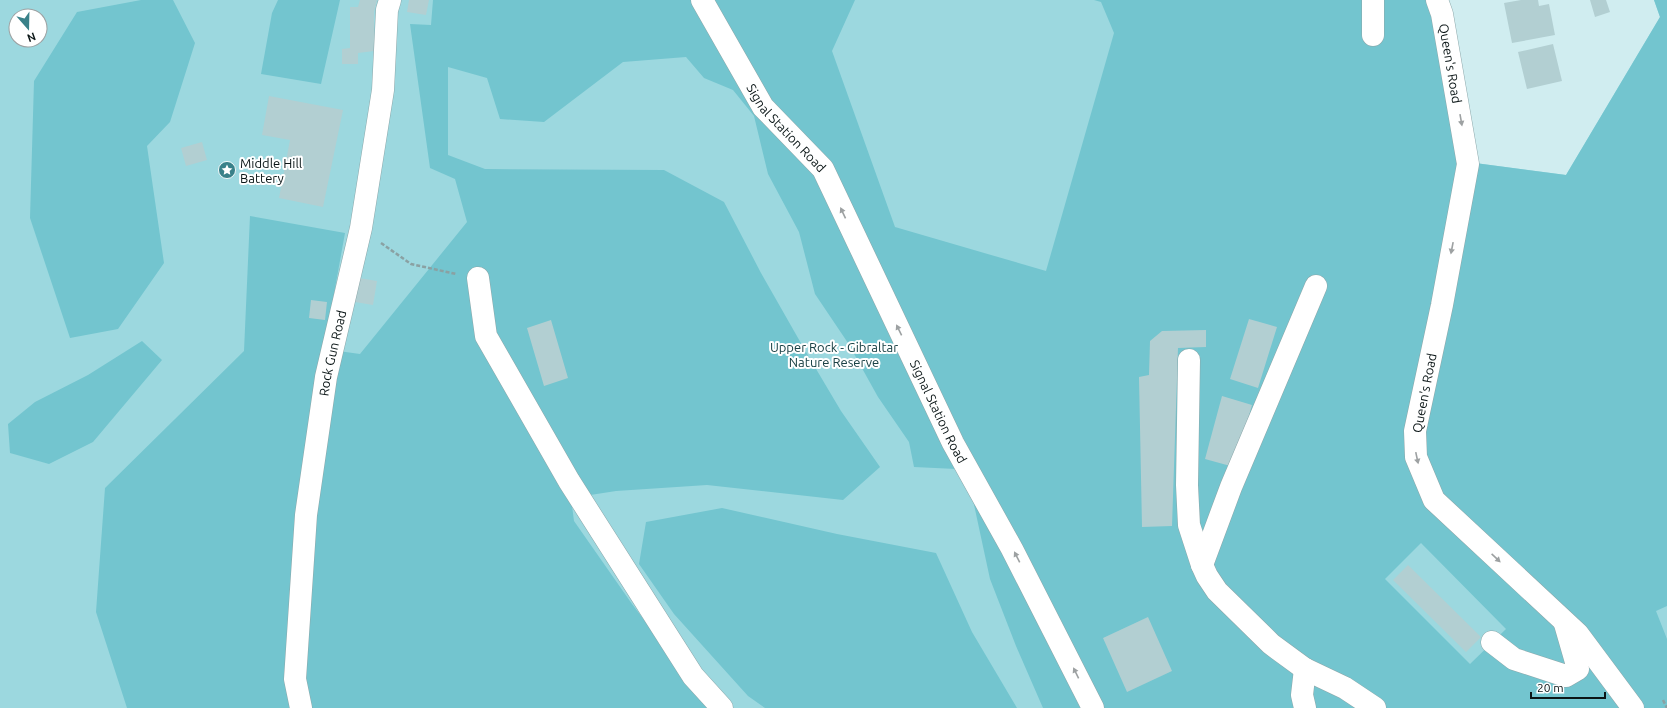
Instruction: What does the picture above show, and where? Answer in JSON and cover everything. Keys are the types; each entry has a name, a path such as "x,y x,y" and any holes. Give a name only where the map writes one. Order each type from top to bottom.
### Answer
{"lane":[{"name":"Rock Gun Road","path":"301,708 295,679 306,515 326,377 362,228 382,90 387,10 390,0"},
{"name":"Signal Station Road","path":"702,0 763,107 823,169 953,443 1012,548 1093,708"},
{"path":"1373,0 1373,35"},
{"name":"Queen's Road","path":"1437,0 1442,14 1468,164 1442,305 1415,431 1416,457 1434,500 1578,634 1633,708"},
{"path":"478,278 486,336 569,480 693,676 722,708"},
{"path":"1202,565 1243,459 1316,286"},
{"path":"1189,360 1189,526 1202,565 1217,590 1271,644 1305,669 1345,688 1375,708"},
{"path":"1492,642 1514,659 1566,676 1578,669 1565,623"},
{"path":"1305,669 1302,695 1305,708"}],"path":[{"path":"362,228 411,264 478,278"},
{"path":"1663,700 1667,708"}],"green space":[{"name":"Upper Rock - Gibraltar Nature Reserve","path":"0,0 1444,0 1475,163 1566,175 1660,17 1654,0 1667,0 1667,708 0,708"}],"shaded area":[{"path":"141,0 173,0 195,43 170,122 147,146 164,263 118,329 70,338 30,218 34,81 77,12"},
{"path":"278,0 340,0 321,84 261,74 272,13"},
{"name":"Upper Rock - Gibraltar Nature Reserve","path":"433,0 855,0 832,51 895,227 1046,271 1114,33 1101,2 1094,0 1444,0 1475,163 1566,175 1660,17 1654,0 1667,0 1667,606 1656,611 1667,639 1667,708 1043,708 1016,646 990,579 973,500 956,469 914,467 909,442 878,397 848,343 815,294 799,232 768,174 754,116 733,90 704,78 686,57 623,62 544,122 500,119 487,78 448,67 448,155 485,169 664,170 724,202 761,273 806,352 841,411 880,467 843,500 707,485 616,491 571,498 574,521 632,604 682,670 726,708 127,708 96,612 105,488 244,351 250,216 345,233 324,349 360,354 467,222 455,179 430,168 410,24 431,25","holes":["1421,543 1506,629 1470,664 1385,579"]},
{"path":"142,341 162,360 93,442 49,464 10,453 8,424 35,402 88,375"},
{"path":"722,508 837,534 936,553 972,632 1017,708 765,708 748,696 674,614 639,564 646,522"}],"building":[{"path":"360,0 377,0 374,12 374,51 358,53 358,64 342,64 342,49 350,48 350,7 358,7"},
{"path":"409,0 429,0 426,15 407,12"},
{"path":"1521,0 1538,0 1539,6 1549,4 1555,35 1512,43 1504,3"},
{"path":"1590,0 1606,0 1610,12 1595,17"},
{"path":"1553,44 1562,81 1527,89 1518,52"},
{"path":"269,96 343,110 323,207 279,198 290,140 262,135"},
{"path":"202,142 207,160 186,166 181,148"},
{"path":"359,278 377,281 373,305 355,302"},
{"path":"311,300 327,302 325,320 309,318"},
{"path":"1249,319 1277,327 1258,388 1230,379"},
{"path":"551,320 568,378 544,386 527,328"},
{"path":"1206,330 1206,347 1178,348 1172,526 1142,527 1139,377 1149,375 1150,341 1162,331"},
{"path":"1222,396 1252,405 1234,467 1205,459"},
{"path":"1408,565 1481,637 1466,652 1393,580"},
{"path":"1148,617 1172,671 1127,692 1103,638"}],"place":[{"name":"Middle Hill Battery","path":"227,170"}]}
